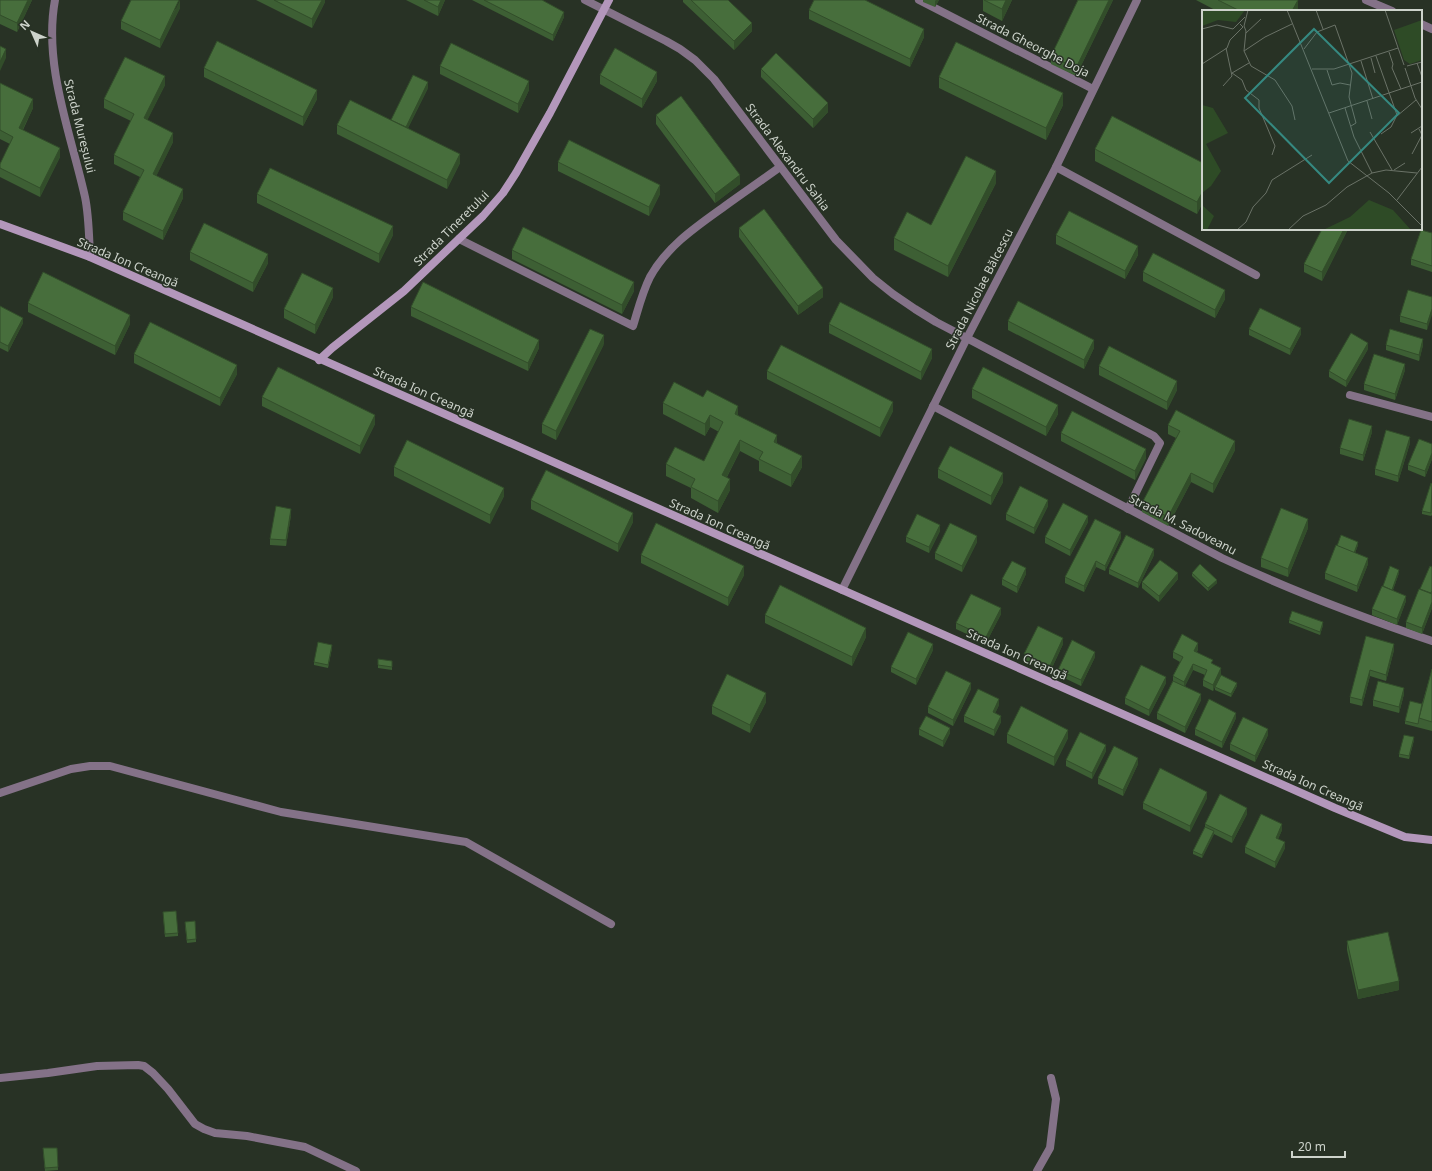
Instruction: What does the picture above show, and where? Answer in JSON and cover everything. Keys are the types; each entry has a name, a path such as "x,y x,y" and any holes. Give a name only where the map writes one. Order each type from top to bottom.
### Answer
{"street":[{"name":"Strada Mureșului","path":"55,0 52,29 53,58 58,89 85,199 90,257"},
{"name":"Strada Alexandru Sahia","path":"585,0 666,41 695,60 714,79 836,240 873,278 893,294 915,309 967,338 1154,436 1160,443 1128,509"},
{"name":"Strada Tineretului","path":"319,360 404,291 483,216 503,193 550,113 609,0"},
{"name":"Strada Gheorghe Doja","path":"919,0 1093,89"},
{"name":"Strada Nicolae Bălcescu","path":"842,590 967,338 1056,167 1137,0"},
{"path":"1366,0 1390,10"},
{"path":"1422,24 1432,28"},
{"path":"459,239 633,326 641,299 650,277 679,240 780,167"},
{"path":"1056,167 1256,275"},
{"name":"Strada Ion Creangă","path":"0,224 90,257 319,360 1335,808 1405,837 1432,840"},
{"path":"1350,395 1432,417"},
{"name":"Strada M. Sadoveanu","path":"933,406 1215,555 1261,577 1432,641"},
{"path":"0,793 71,769 90,766 110,766 281,812 466,842 611,924"},
{"path":"0,1078 97,1066 144,1066 168,1089 195,1124 204,1129 215,1133 247,1136 306,1147 356,1171"},
{"path":"1037,1171 1050,1148 1056,1099 1051,1078"}],"building":[{"path":"0,0 28,0 17,23 0,15"},
{"path":"131,0 179,0 160,40 121,21"},
{"path":"274,0 322,0 312,19"},
{"path":"424,0 441,0 438,7"},
{"path":"484,0 542,0 564,12 553,35"},
{"path":"691,0 728,0 752,23 734,41"},
{"path":"814,0 865,0 924,29 910,59 809,10"},
{"path":"984,0 1006,0 1002,9"},
{"path":"1078,0 1109,0 1076,68 1051,56"},
{"path":"1218,0 1298,0 1293,10 1238,10"},
{"path":"217,41 317,90 303,117 204,68"},
{"path":"956,42 1063,93 1046,128 939,77"},
{"path":"451,43 529,81 518,104 440,66"},
{"path":"0,46 6,49 0,62"},
{"path":"615,48 657,72 642,99 600,75"},
{"path":"776,53 828,103 813,119 761,69"},
{"path":"125,57 165,76 144,118 173,133 153,174 183,189 163,231 123,212 144,170 114,155 134,114 104,99"},
{"path":"413,75 428,82 406,127 391,120"},
{"path":"0,83 33,99 19,128 60,148 40,188 0,168 0,164 13,137 0,130"},
{"path":"681,96 740,175 715,194 656,115"},
{"path":"350,100 460,154 447,180 337,125"},
{"path":"1112,116 1202,162 1202,193 1197,202 1095,149"},
{"path":"569,140 660,185 649,207 558,162"},
{"path":"966,156 996,171 948,266 894,238 907,212 931,225"},
{"path":"270,168 393,226 379,254 257,194"},
{"path":"764,209 823,288 798,306 739,228"},
{"path":"1069,211 1138,246 1125,271 1056,235"},
{"path":"204,223 268,254 253,283 190,252"},
{"path":"523,227 634,282 622,305 512,250"},
{"path":"1321,230 1343,230 1322,272 1304,264"},
{"path":"1421,230 1432,233 1432,266 1411,259"},
{"path":"1153,253 1225,290 1215,310 1143,272"},
{"path":"43,272 130,315 115,346 28,303"},
{"path":"302,273 333,288 315,325 284,309"},
{"path":"423,282 539,340 528,363 411,307"},
{"path":"1408,290 1432,297 1432,309 1427,324 1400,316"},
{"path":"1018,301 1094,340 1084,360 1008,321"},
{"path":"840,302 932,349 921,372 829,324"},
{"path":"0,306 23,318 8,346 0,342"},
{"path":"1260,308 1301,328 1290,349 1249,329"},
{"path":"150,322 237,365 220,398 134,354"},
{"path":"590,329 604,335 556,431 542,424"},
{"path":"1390,329 1423,339 1419,355 1386,345"},
{"path":"1351,333 1368,343 1346,381 1329,371"},
{"path":"781,345 893,402 880,428 767,371"},
{"path":"1109,346 1177,381 1167,402 1099,366"},
{"path":"1374,354 1405,364 1395,394 1364,384"},
{"path":"278,367 375,415 360,446 262,397"},
{"path":"983,367 1058,405 1046,427 972,389"},
{"path":"674,382 703,397 707,390 738,406 735,414 777,435 774,442 802,456 791,475 759,459 763,452 740,440 722,475 730,479 718,501 691,487 695,479 666,464 675,447 704,461 723,422 710,415 705,424 663,403"},
{"path":"1176,410 1235,441 1213,484 1191,473 1168,517 1142,503 1180,431 1168,425"},
{"path":"1072,411 1146,449 1135,471 1061,433"},
{"path":"1349,419 1372,426 1363,455 1340,448"},
{"path":"1386,430 1410,437 1398,476 1375,469"},
{"path":"1419,439 1432,444 1432,453 1425,471 1408,465"},
{"path":"407,440 504,488 490,515 394,467"},
{"path":"950,446 1003,473 991,496 938,469"},
{"path":"546,470 633,513 618,544 531,500"},
{"path":"1431,483 1432,484 1431,513 1422,511"},
{"path":"1020,486 1048,500 1034,528 1006,514"},
{"path":"1063,503 1088,516 1070,550 1045,537"},
{"path":"276,506 291,509 286,540 270,539"},
{"path":"1281,508 1308,519 1288,569 1261,558"},
{"path":"917,514 940,525 929,547 906,537"},
{"path":"1095,519 1121,532 1105,566 1096,561 1084,586 1065,577"},
{"path":"656,523 744,566 728,598 641,555"},
{"path":"950,523 977,536 962,566 935,553"},
{"path":"1126,535 1154,549 1138,583 1109,569"},
{"path":"1341,535 1358,542 1354,553 1337,546"},
{"path":"1336,545 1368,558 1357,586 1325,573"},
{"path":"1160,560 1178,573 1159,596 1142,582"},
{"path":"1012,561 1026,568 1017,587 1002,579"},
{"path":"1200,564 1217,580 1208,588 1192,573"},
{"path":"1390,566 1399,570 1392,590 1383,586"},
{"path":"1430,566 1432,567 1431,593 1420,589"},
{"path":"780,585 866,628 852,657 765,615"},
{"path":"1382,586 1406,596 1397,619 1372,609"},
{"path":"1419,589 1432,594 1432,602 1422,628 1406,622"},
{"path":"971,594 1001,608 986,637 956,623"},
{"path":"1292,611 1323,622 1320,632 1289,620"},
{"path":"1038,626 1063,638 1050,666 1024,654"},
{"path":"908,632 933,644 916,679 891,667"},
{"path":"1182,634 1198,643 1194,651 1213,660 1211,663 1221,668 1213,685 1203,680 1207,670 1193,664 1184,682 1173,676 1183,657 1173,652"},
{"path":"1366,636 1394,644 1386,675 1370,670 1362,700 1350,697"},
{"path":"1072,640 1095,652 1081,680 1058,670"},
{"path":"318,642 332,645 328,665 314,662"},
{"path":"378,659 392,661 392,667 378,665"},
{"path":"1141,665 1166,677 1149,710 1125,698"},
{"path":"1432,669 1432,722 1419,718"},
{"path":"946,671 971,683 953,720 928,707"},
{"path":"727,674 766,693 750,725 712,706"},
{"path":"1221,675 1237,683 1231,694 1215,687"},
{"path":"1173,681 1201,694 1185,727 1157,713"},
{"path":"1378,681 1404,688 1399,707 1373,700"},
{"path":"978,689 999,699 993,712 1001,716 994,730 964,716"},
{"path":"1209,699 1236,713 1222,742 1195,729"},
{"path":"1410,701 1422,704 1418,724 1405,721"},
{"path":"1021,706 1068,730 1054,757 1007,734"},
{"path":"926,716 950,728 943,741 919,729"},
{"path":"1243,717 1268,729 1255,756 1230,744"},
{"path":"1080,732 1106,745 1092,773 1066,760"},
{"path":"1404,735 1414,737 1409,756 1399,754"},
{"path":"1114,746 1138,758 1123,790 1098,778"},
{"path":"1160,768 1207,792 1190,826 1143,803"},
{"path":"1220,794 1247,808 1232,837 1205,824"},
{"path":"1261,814 1282,824 1276,838 1285,842 1275,862 1245,847"},
{"path":"1205,827 1214,831 1202,855 1193,851"},
{"path":"176,911 178,933 165,934 163,912"},
{"path":"195,921 196,939 187,940 185,922"},
{"path":"1388,932 1399,981 1358,990 1347,941"},
{"path":"43,1148 57,1148 58,1167 45,1168"}]}
